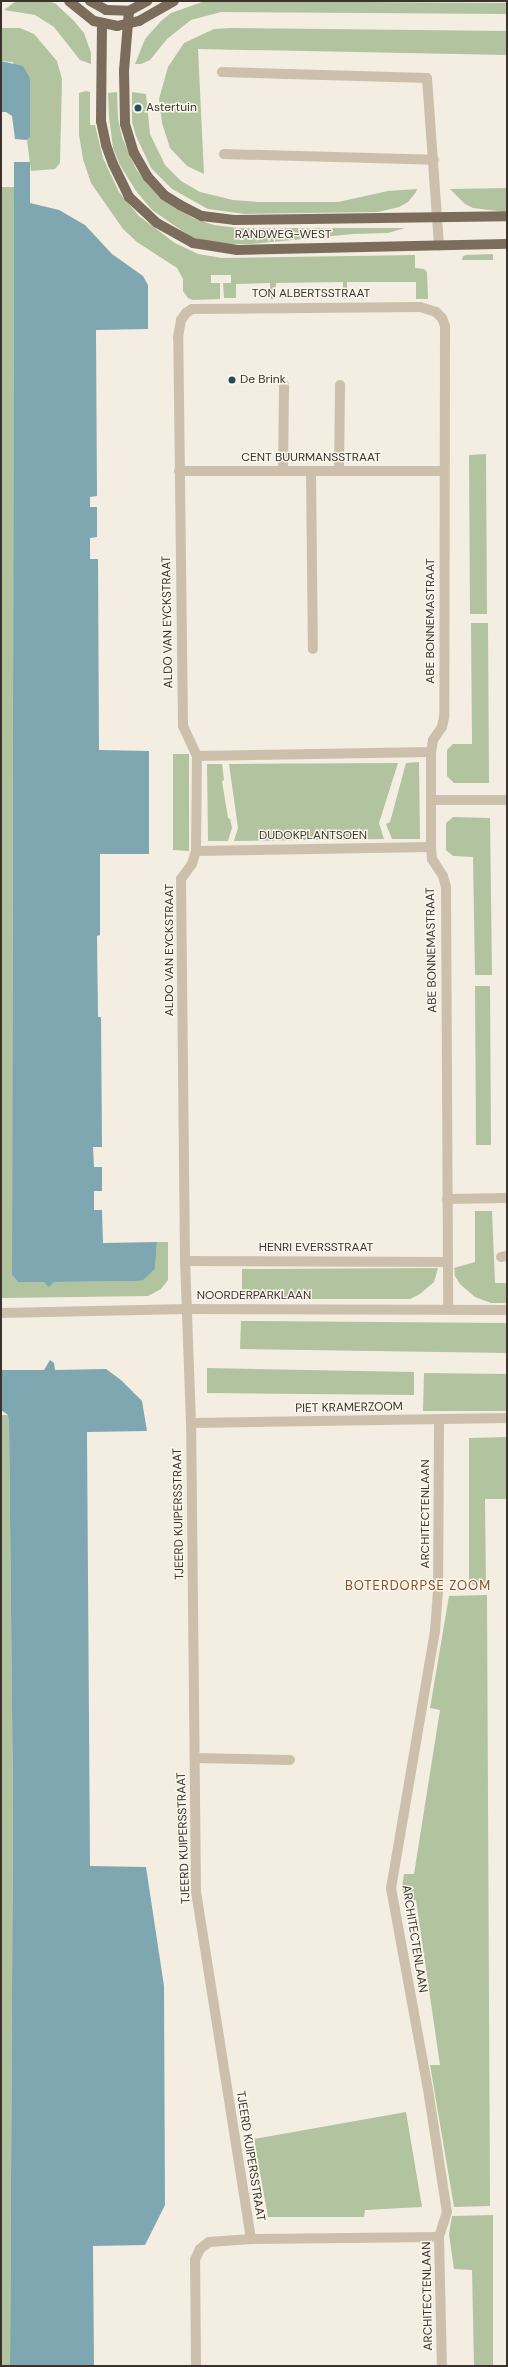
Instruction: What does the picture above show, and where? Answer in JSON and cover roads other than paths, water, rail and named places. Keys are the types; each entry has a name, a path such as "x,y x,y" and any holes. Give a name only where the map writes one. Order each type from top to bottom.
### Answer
{"main road":[{"path":"68,1 86,16 102,24 128,25 148,17 171,3"},
{"path":"90,1 106,10 129,11 147,1"},
{"name":"RANDWEG-WEST","path":"129,11 123,102 124,124 129,141 148,177 164,195 180,205 202,216 234,220 507,216"},
{"name":"RANDWEG-WEST","path":"102,24 100,121 106,145 113,164 129,197 157,224 193,243 237,250 507,244"}],"street":[{"path":"222,72 427,78 439,246"},
{"path":"224,154 434,160"},
{"name":"TON ALBERTSSTRAAT","path":"186,313 199,308 389,307 420,307 436,312"},
{"name":"ABE BONNEMASTRAAT","path":"436,312 442,318 445,326 443,471 444,717 442,727 433,740 431,752 431,848 432,859 443,876 446,887 448,1309"},
{"name":"ALDO VAN EYCKSTRAAT","path":"186,313 179,326 178,337 183,726 197,756 196,851 192,864 181,879 185,1261 187,1309"},
{"path":"339,471 340,384"},
{"path":"283,471 284,385"},
{"name":"CENT BUURMANSSTRAAT","path":"179,471 443,471"},
{"path":"311,471 313,649"},
{"path":"197,756 431,752"},
{"path":"431,800 507,800"},
{"name":"DUDOKPLANTSOEN","path":"196,851 431,848"},
{"path":"447,1199 507,1198"},
{"name":"HENRI EVERSSTRAAT","path":"185,1261 448,1262"},
{"name":"NOORDERPARKLAAN","path":"1,1313 187,1309 507,1310"},
{"name":"TJEERD KUIPERSSTRAAT","path":"187,1309 191,1423 196,1891 251,2239 209,2242 200,2249 195,2260 196,2366"},
{"name":"PIET KRAMERZOOM","path":"191,1423 507,1418"},
{"name":"ARCHITECTENLAAN","path":"439,1420 438,1591 434,1631 391,1888 447,2212 439,2237 442,2366"},
{"path":"195,1758 290,1760"},
{"path":"251,2239 439,2237"}],"water":[{"path":"1,61 23,66 30,78 30,137 27,140 15,139 12,116 6,112 1,112"},
{"path":"14,162 30,162 30,203 59,210 85,225 112,254 143,276 148,285 148,329 96,330 97,496 90,497 90,507 97,507 97,537 90,538 90,559 98,559 99,750 149,751 149,854 100,854 100,935 97,936 98,1017 101,1017 102,1147 93,1147 94,1167 102,1167 102,1191 94,1191 94,1210 102,1210 103,1243 157,1242 155,1269 143,1280 136,1281 54,1282 49,1287 44,1282 18,1282 12,1275"},
{"path":"50,1360 54,1363 55,1370 106,1369 121,1380 142,1401 147,1431 87,1432 90,1866 146,1867 164,1986 165,2205 145,2245 93,2246 94,2366 10,2366 13,1804 9,1424 8,1415 1,1410 1,1370 44,1370"}],"place":[{"name":"Astertuin","path":"138,108"},
{"name":"De Brink","path":"232,380"}],"district":[{"name":"BOTERDORPSE ZOOM","path":"418,1586"}]}
